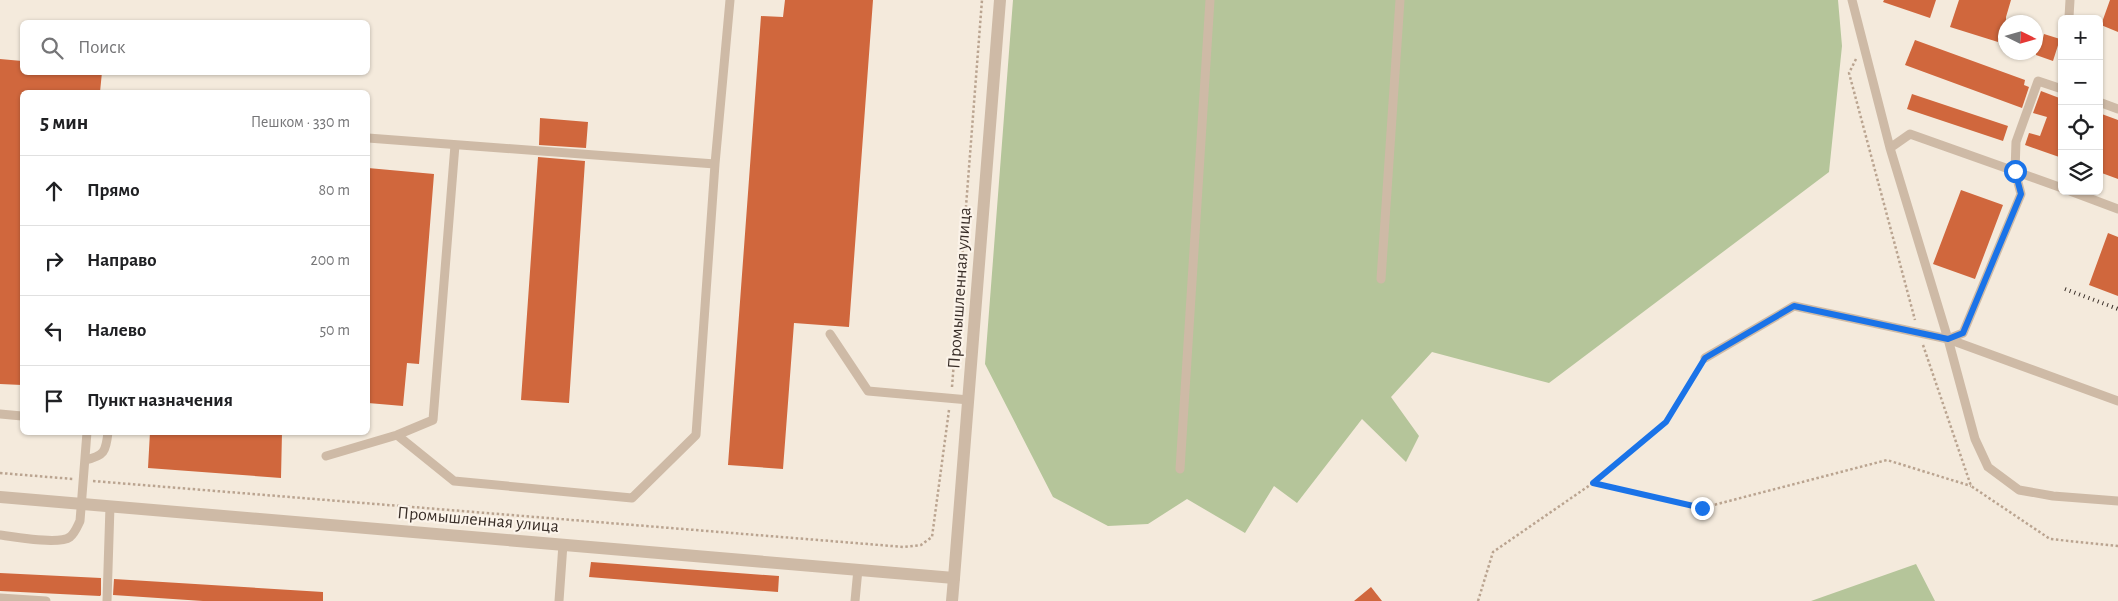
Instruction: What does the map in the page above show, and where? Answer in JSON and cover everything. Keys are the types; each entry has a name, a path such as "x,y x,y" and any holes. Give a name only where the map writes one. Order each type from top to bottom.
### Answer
{"street":[{"name":"Промышленная улица","path":"952,601 1000,0"},
{"name":"Промышленная улица","path":"0,497 954,578"}],"lane":[{"path":"397,436 454,481 632,498 696,435 715,164 730,0"},
{"path":"1180,469 1210,0"},
{"path":"1381,279 1400,0"},
{"path":"1852,0 1890,148 1948,339 1975,439 1988,467 2019,490 2053,496 2118,501"},
{"path":"2069,15 2070,0"},
{"path":"1948,339 1963,333 2021,194 2015,171 2016,142 2038,81 2058,88"},
{"path":"2103,103 2118,109"},
{"path":"1890,148 1910,134 2058,187"},
{"path":"370,138 715,164"},
{"path":"326,456 397,436 433,420 455,145"},
{"path":"2081,195 2118,209"},
{"path":"1705,358 1794,306 1948,339 2118,401"},
{"path":"830,334 868,391 969,400"},
{"path":"0,414 20,416"},
{"path":"0,535 59,540 69,538 76,530 80,521 87,435"},
{"path":"85,460 98,457 104,452 107,435"},
{"path":"107,601 110,506"},
{"path":"559,601 563,544"},
{"path":"855,601 858,569"},
{"path":"0,598 46,601"}],"path":[{"path":"0,473 904,547 920,545 932,537 951,399 982,0"},
{"path":"1478,601 1493,552 1593,483 1666,422 1705,358"},
{"path":"1593,483 1702,508 1887,460 1971,486"}],"green space":[{"path":"1013,0 1838,0 1842,46 1829,172 1549,383 1432,352 1391,397 1419,436 1406,462 1362,419 1297,503 1274,486 1245,533 1187,499 1148,524 1108,526 1053,497 985,364"},
{"path":"1916,564 1935,601 1811,601"}],"building":[{"path":"785,0 873,0 849,327 794,323 783,469 728,465 761,16 783,17"},
{"path":"1884,0 1936,0 1930,18 1883,2"},
{"path":"1959,0 2011,0 2007,15 1998,15 1998,42 1950,27"},
{"path":"2110,0 2118,0 2118,32 2103,26 2103,19"},
{"path":"2044,34 2058,38 2053,61 2043,57"},
{"path":"1915,40 2025,80 2024,85 2029,87 2022,108 1905,65"},
{"path":"0,59 20,61 20,75 102,75 100,90 20,90 20,385 0,384"},
{"path":"2041,91 2058,97 2058,157 2025,145 2029,133 2040,136 2047,117 2033,113"},
{"path":"1912,94 2008,126 2003,141 1907,109"},
{"path":"2103,114 2118,120 2118,179 2103,173"},
{"path":"540,118 588,122 586,148 539,145"},
{"path":"538,157 585,161 569,403 521,400"},
{"path":"370,168 434,174 419,364 407,363 403,406 370,403"},
{"path":"1961,190 2003,205 1975,279 1933,264"},
{"path":"2108,233 2118,237 2118,296 2089,285"},
{"path":"150,435 282,435 281,478 148,468"},
{"path":"591,562 779,576 778,592 589,577"},
{"path":"0,573 101,578 101,595 0,591"},
{"path":"114,579 323,592 323,601 203,601 113,595"},
{"path":"1371,587 1382,601 1354,601"}],"railway":[{"path":"2065,289 2118,309"}],"route":[{"path":"1702,508 1593,483 1666,422 1705,358 1794,306 1948,339 1963,333 2021,194 2015,171"}]}
